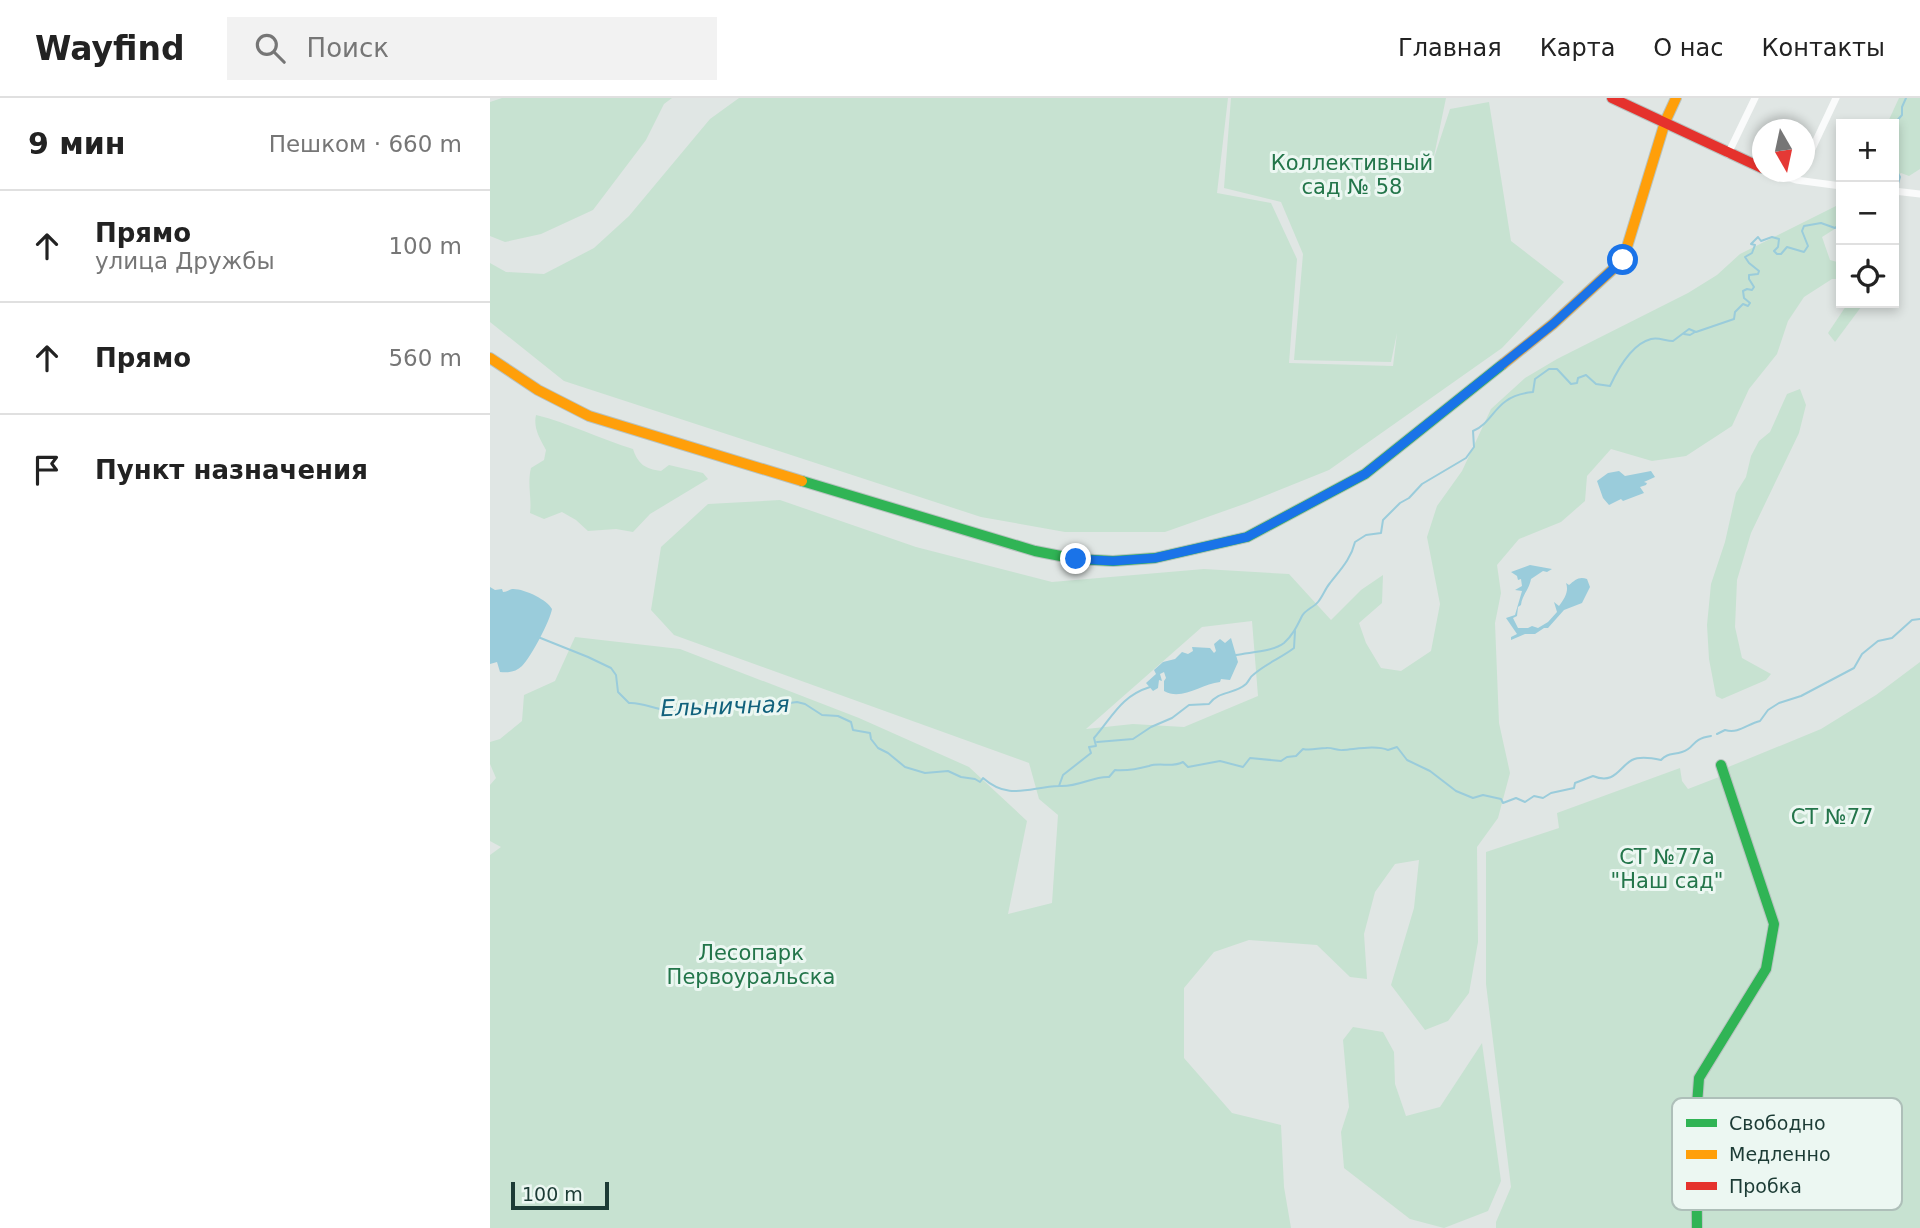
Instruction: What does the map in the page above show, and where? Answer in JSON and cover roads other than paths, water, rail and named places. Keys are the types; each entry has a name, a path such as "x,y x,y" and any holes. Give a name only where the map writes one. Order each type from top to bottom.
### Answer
{"street":[{"path":"1612,98 1752,164"},
{"path":"490,358 522,382 558,403 589,416 1035,551 1076,559 1113,561 1155,558 1247,537 1365,474 1553,324 1623,260 1665,122 1676,98"},
{"path":"1728,154 1755,98"},
{"path":"1815,143 1836,98"},
{"path":"1811,182 1836,185"},
{"path":"1899,192 1920,194"},
{"path":"1698,1098 1699,1078 1766,969 1774,924 1721,765"},
{"path":"1697,1210 1697,1228"}],"water":[{"path":"1619,471 1625,476 1651,471 1655,477 1640,487 1644,493 1609,505 1603,498 1597,481 1608,473"},
{"path":"1530,565 1552,569 1531,579 1518,607 1517,616 1513,618 1518,628 1538,628 1548,622 1557,612 1554,602 1559,606 1565,597 1566,583 1569,585 1584,578 1590,587 1582,603 1564,610 1548,628 1511,640 1511,637 1517,634 1506,618 1515,615 1522,591 1515,590 1522,586 1521,579 1518,580 1511,572"},
{"path":"490,587 495,590 502,589 503,592 517,589 540,598 552,609 530,655 522,666 512,672 500,672 497,662 490,664"},
{"path":"1231,638 1238,662 1230,680 1221,679 1220,682 1178,694 1164,691 1164,672 1160,674 1162,681 1159,680 1158,688 1153,691 1146,683 1156,674 1154,670 1163,662 1175,659 1182,652 1188,654 1193,651 1192,647 1210,648 1214,653 1214,644 1220,639 1225,643"}],"waterway":[{"name":"Ельничная","path":"1898,119 1906,98"},
{"name":"Ельничная","path":"1899,175 1899,180"},
{"name":"Ельничная","path":"1236,655 1267,650 1284,643 1303,614 1320,600 1348,559 1355,542 1366,535 1381,533 1383,520 1400,503 1422,484 1466,458 1474,447 1473,431 1483,425 1509,399 1533,392 1535,379 1549,369 1557,369 1571,384 1577,383 1578,378 1586,375 1596,384 1610,386 1637,346 1654,339 1673,341 1689,329 1696,332 1734,319 1735,312 1743,304 1748,306 1750,303 1744,298 1743,291 1752,290 1754,287 1749,275 1758,274 1759,271 1745,257 1752,253 1755,245 1751,244 1758,237 1761,241 1772,237 1779,239 1778,247 1774,251 1777,254 1781,254 1787,247 1804,252 1808,246 1802,231 1804,226 1821,223 1836,227"},
{"path":"1684,334 1695,332"},
{"path":"1717,734 1725,730 1739,730 1760,721 1768,710 1779,703 1801,696 1854,668 1862,654 1878,641 1892,638 1912,620 1920,619"},
{"path":"1097,742 1133,739 1172,718 1189,705 1209,704 1217,697 1241,687 1258,671 1294,648 1295,631"},
{"name":"Ельничная","path":"538,637 611,668 616,675 618,692 629,703 668,710 718,703 752,702 758,707 797,702 822,715 838,716 851,722 853,730 870,733 878,748 905,767 925,773 948,771 980,782 983,778 993,785 1011,791 1059,786 1063,775 1091,753 1089,747 1096,746 1094,738 1118,708 1132,696 1150,687"},
{"path":"1060,786 1109,777 1115,770 1133,770 1153,765 1175,765 1183,762 1188,767 1220,761 1243,767 1250,758 1281,761 1296,756 1303,749 1388,750 1397,747 1407,760 1430,771 1456,791 1473,798 1483,795 1501,799 1503,803 1516,798 1525,802 1534,796 1543,798 1551,793 1574,788 1575,783 1593,776 1612,777 1635,759 1661,760 1711,736"}],"park label":[{"name":"Коллективный сад № 58","path":"1352,175"},
{"name":"СТ №77","path":"1832,817"},
{"name":"СТ №77а \"Наш сад\"","path":"1667,869"},
{"name":"Лесопарк Первоуральска","path":"751,965"}]}
